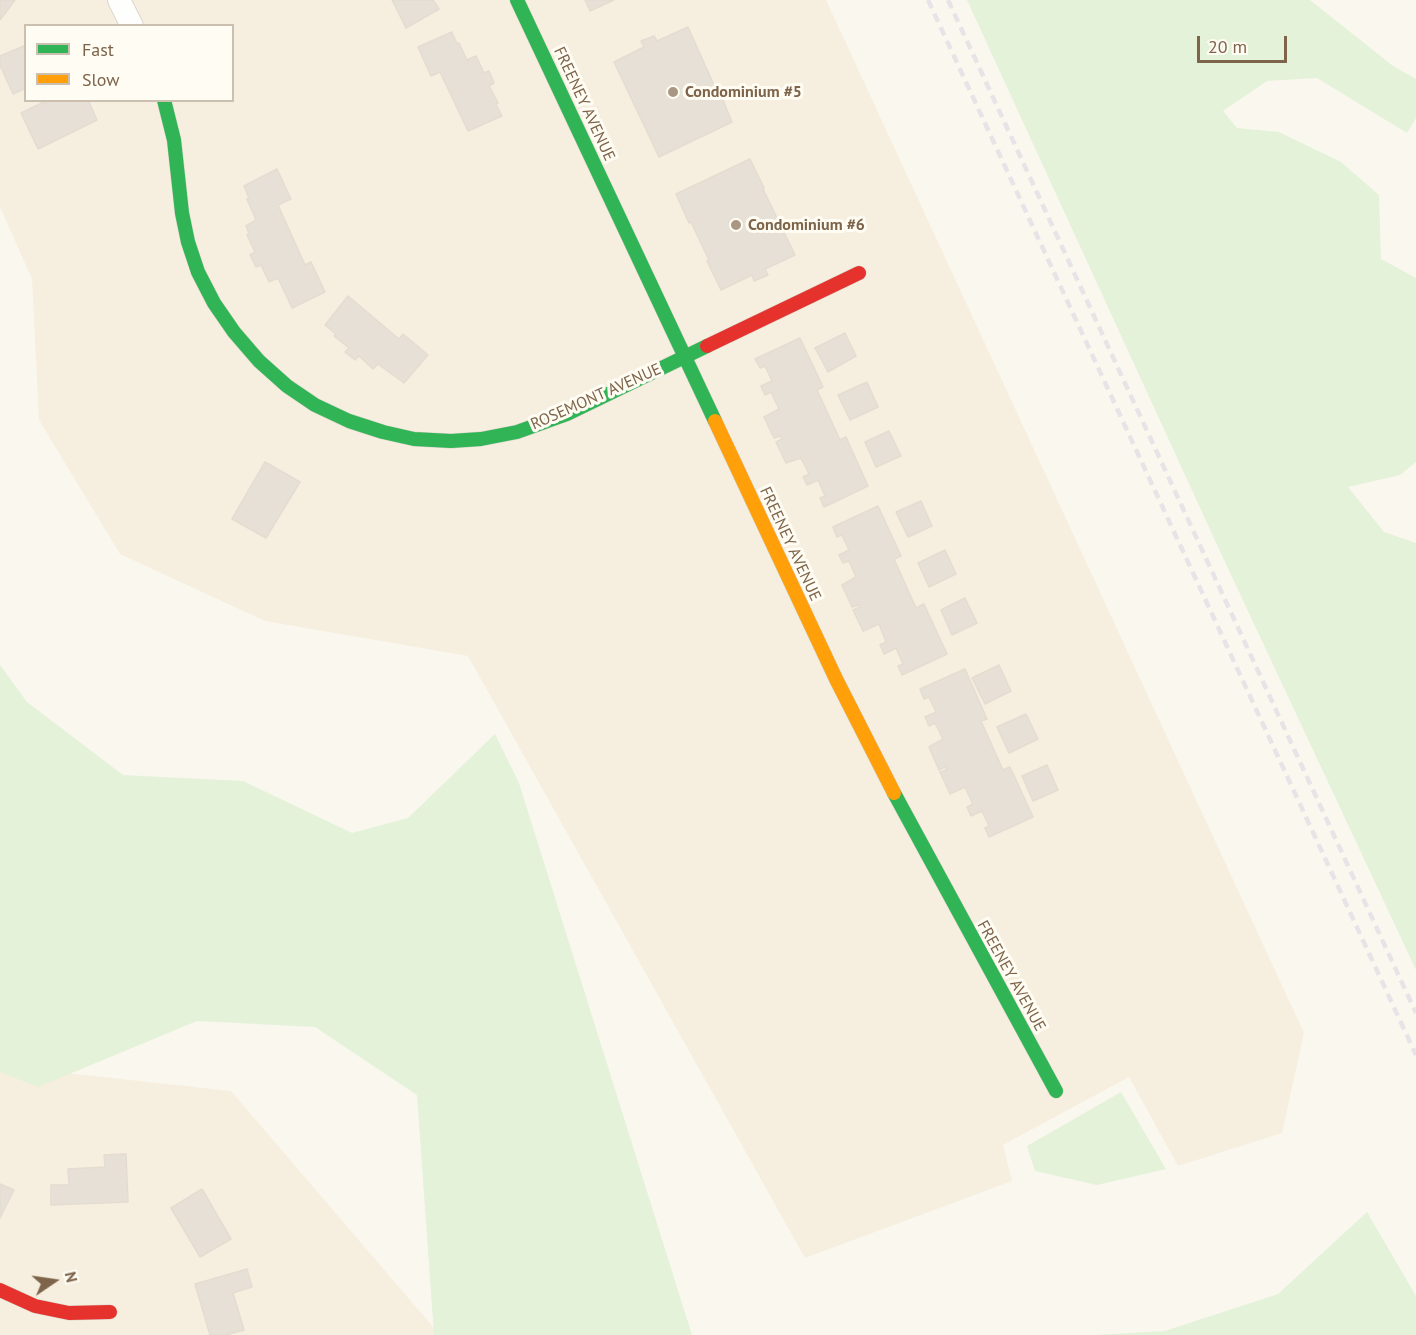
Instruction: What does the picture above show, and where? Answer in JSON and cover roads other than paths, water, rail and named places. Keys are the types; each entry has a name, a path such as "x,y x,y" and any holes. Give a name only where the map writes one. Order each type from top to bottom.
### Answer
{"street":[{"path":"119,0 131,24"},
{"name":"FREENEY AVENUE","path":"518,0 836,679 938,875 1056,1091"},
{"name":"ROSEMONT AVENUE","path":"164,102 174,140 182,213 188,242 198,272 214,303 234,332 259,361 287,386 315,405 348,421 383,432 414,439 451,441 481,439 517,432 567,414 859,273"},
{"path":"0,1290 35,1305 69,1313 110,1312"}],"railway":[{"path":"928,0 1416,1055"},
{"path":"948,0 1416,1013"}],"place":[{"name":"Condominium #5","path":"673,92"},
{"name":"Condominium #6","path":"736,225"}]}
